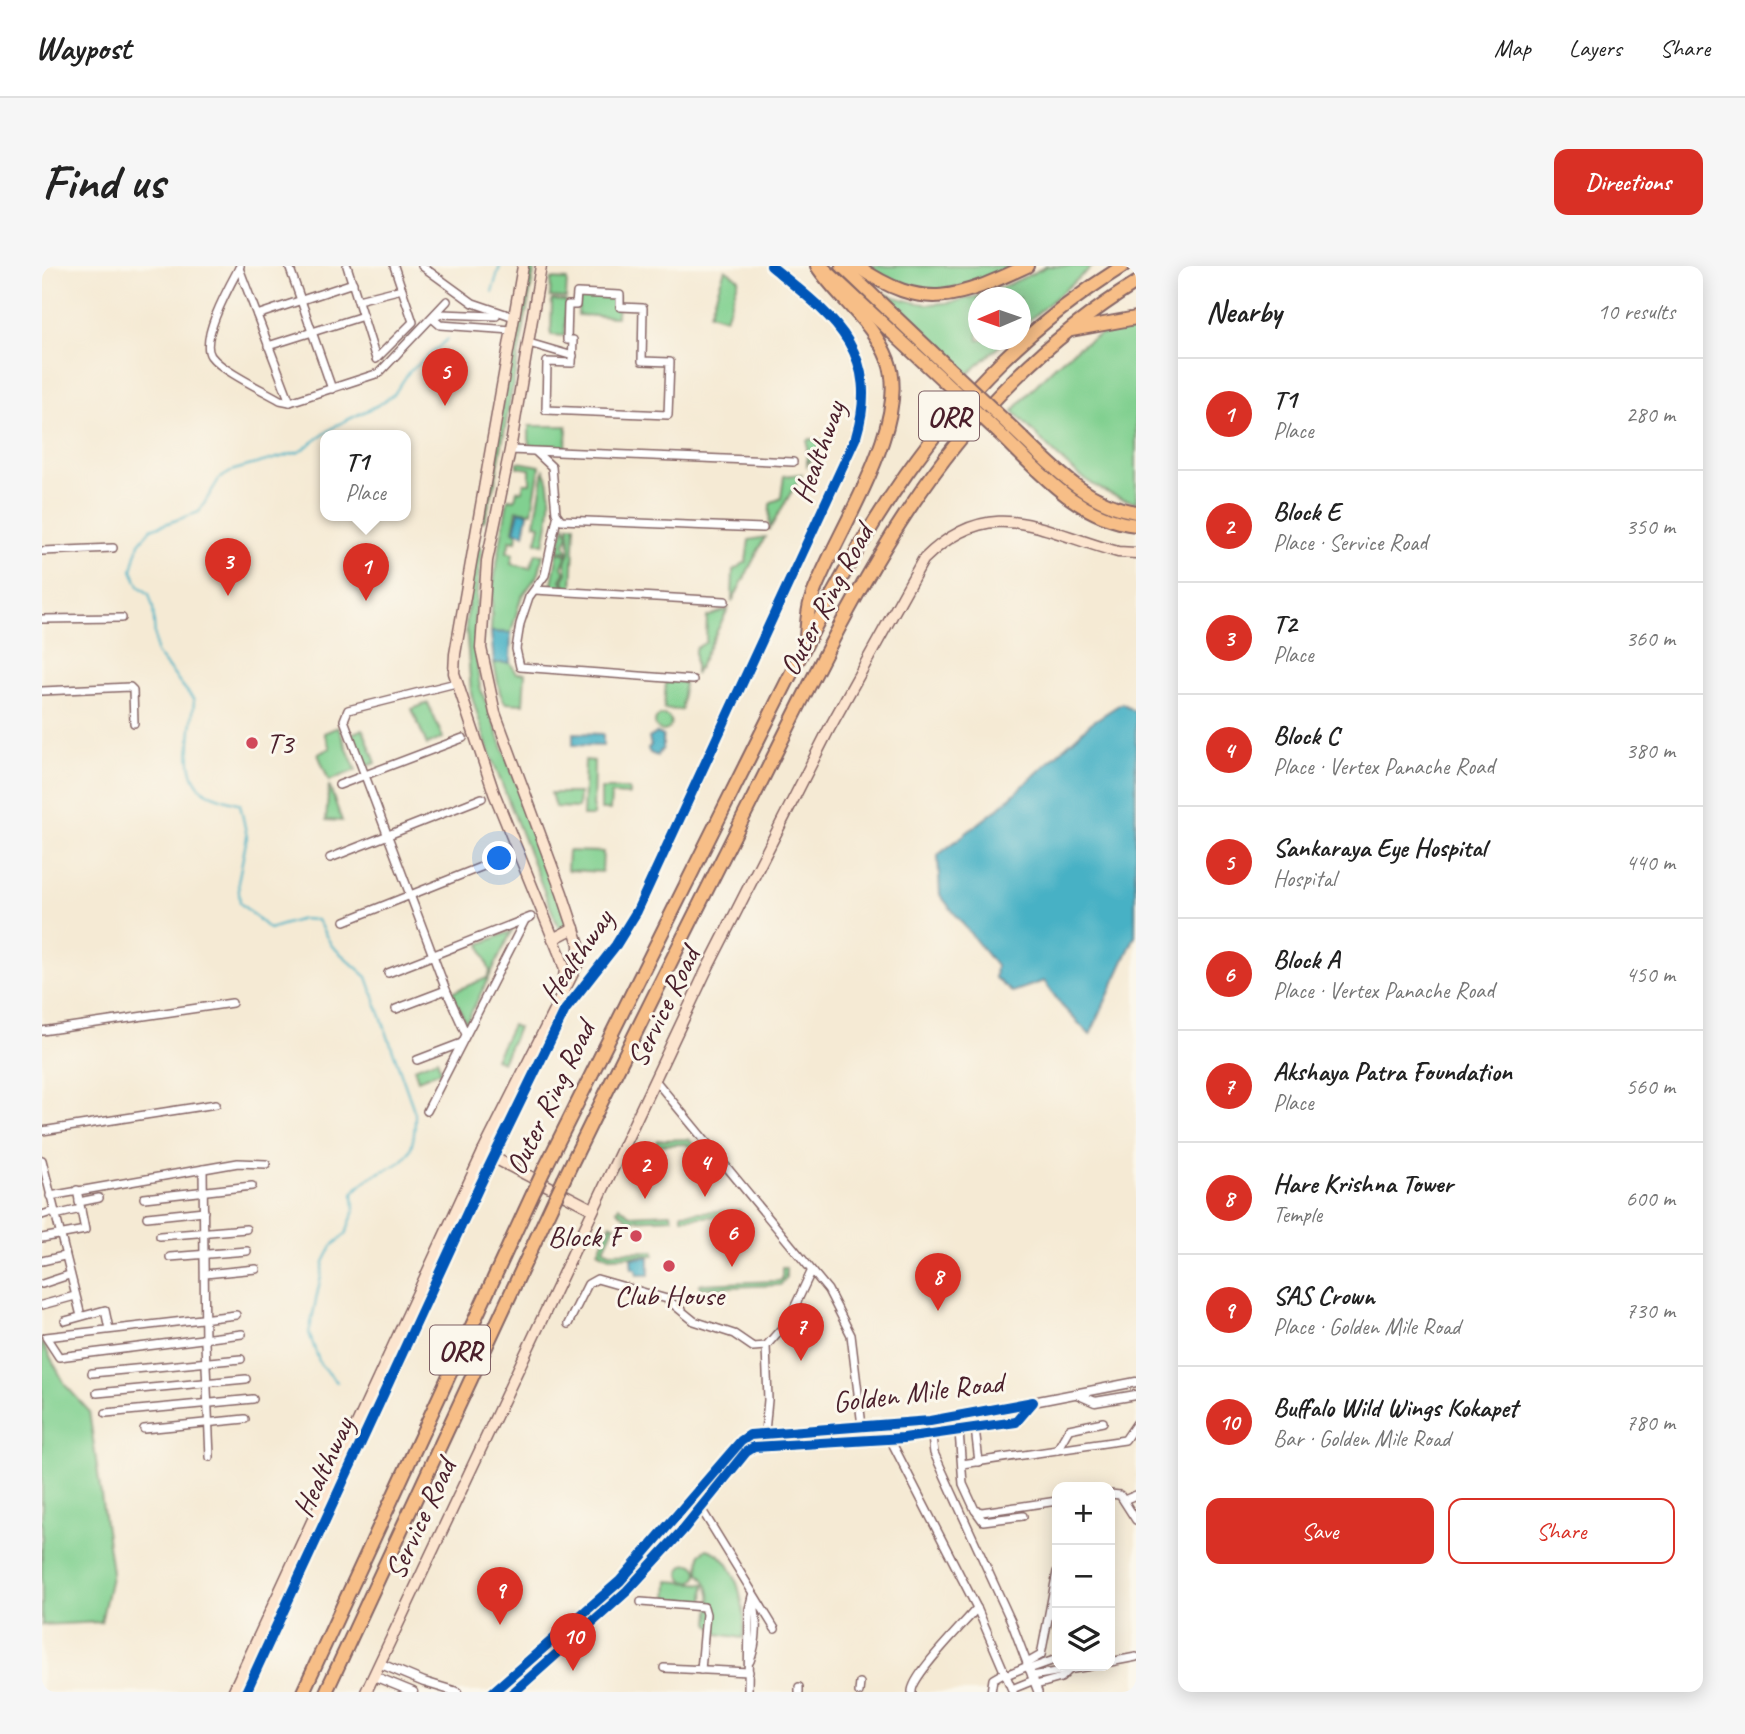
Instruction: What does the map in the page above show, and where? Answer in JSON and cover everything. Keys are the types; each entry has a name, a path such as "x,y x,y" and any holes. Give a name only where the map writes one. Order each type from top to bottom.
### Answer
{"highway":[{"path":"819,266 948,376"},
{"path":"804,648 810,602 871,468 890,416 894,388 888,361 876,337 819,266"},
{"path":"842,266 948,376 1084,509 1109,521 1136,525"},
{"path":"857,266 881,284 914,296 950,296 981,287 1027,266"},
{"name":"Outer Ring Road","path":"303,1692 544,1170 804,648 870,526 941,425 979,382 1031,334 1123,266"},
{"name":"Outer Ring Road","path":"326,1692 555,1198 630,1043 829,646 894,528 929,476 976,418 1015,377 1069,330 1136,283"},
{"path":"1069,330 1136,318"},
{"path":"1003,428 1091,498 1113,508 1136,512"}],"main road":[{"path":"523,266 455,654 456,683 494,793 565,970 563,988"},
{"path":"233,1692 483,1152 527,1067 563,988 579,961 574,928 495,713 485,678 481,648 483,598 492,534 510,450 541,266"},
{"name":"Service Road","path":"366,1692 670,1048 829,729 923,560 943,540 962,529 1009,520 1108,550 1136,553"},
{"path":"476,531 492,534"},
{"path":"553,939 574,928"},
{"path":"483,1152 592,1209"}],"street":[{"path":"289,266 332,389"},
{"path":"347,266 379,373"},
{"path":"376,359 413,322 394,266"},
{"path":"422,266 473,303 513,322"},
{"path":"240,267 289,402"},
{"path":"240,267 208,333 208,347 218,362 280,400 289,402 379,373 447,302"},
{"path":"257,315 353,284"},
{"path":"358,300 402,289"},
{"path":"577,293 620,295 620,307 643,308 642,360 670,362 668,415 546,410 547,362 572,363 573,356 573,340 567,340 568,305 576,305 577,293"},
{"path":"432,318 447,314 513,322"},
{"path":"446,326 447,314"},
{"path":"268,346 363,316"},
{"path":"432,318 446,326 513,322"},
{"path":"529,343 573,356"},
{"path":"510,450 793,462"},
{"path":"535,452 546,459 554,474 557,518 545,575 524,608 517,637 516,659 520,667 693,680"},
{"path":"557,518 567,522 763,528"},
{"path":"42,551 113,548"},
{"path":"535,590 725,601"},
{"path":"42,619 122,618"},
{"path":"456,683 348,710 344,719 432,955 466,1032"},
{"path":"42,691 130,687 133,690 134,723"},
{"path":"339,785 463,738"},
{"path":"330,858 482,798"},
{"path":"345,921 506,857"},
{"path":"388,973 528,919 459,1044 427,1111"},
{"path":"396,1009 446,990"},
{"path":"42,1031 232,1003"},
{"path":"416,1060 459,1044"},
{"path":"655,1080 828,1290 851,1335 862,1426"},
{"path":"42,1131 216,1104"},
{"path":"42,1160 47,1193 55,1213 81,1317"},
{"path":"47,1193 238,1163 266,1164"},
{"path":"204,1169 205,1360 210,1457"},
{"path":"144,1198 251,1186"},
{"path":"42,1238 85,1230 77,1190"},
{"path":"42,1215 99,1198"},
{"path":"147,1217 204,1211"},
{"path":"160,1236 246,1229"},
{"path":"170,1257 247,1251"},
{"path":"42,1261 64,1256"},
{"path":"205,1274 256,1269"},
{"path":"765,1432 768,1399 766,1346 788,1321 811,1272"},
{"path":"42,1274 43,1283 69,1275"},
{"path":"568,1324 588,1284 597,1279 667,1299 694,1321 734,1334 753,1347 766,1346"},
{"path":"42,1305 75,1296"},
{"path":"65,1321 105,1310 109,1329"},
{"path":"236,1315 47,1337 59,1357 242,1334"},
{"path":"92,1373 205,1360 241,1359"},
{"path":"97,1393 246,1379"},
{"name":"Golden Mile Road","path":"493,1692 620,1581 741,1441 765,1432 930,1421 1136,1382"},
{"name":"Golden Mile Road","path":"1077,1394 1095,1402 1136,1395"},
{"path":"106,1413 253,1399"},
{"name":"Golden Mile Road","path":"514,1692 627,1591 701,1508 746,1452 754,1447 890,1439 975,1429 1016,1422 1032,1402"},
{"path":"144,1429 245,1419"},
{"path":"930,1421 934,1453 1032,1676"},
{"path":"1057,1450 1069,1429 1103,1422"},
{"path":"962,1464 1125,1440 1136,1424"},
{"path":"975,1429 979,1462"},
{"path":"960,1431 962,1484 983,1521 1023,1516"},
{"path":"890,1439 977,1608 1012,1690 1032,1676 1043,1660 1052,1603"},
{"path":"1115,1494 1120,1495 1124,1500 1136,1521"},
{"path":"1124,1500 1136,1495"},
{"path":"694,1497 752,1596 775,1629"},
{"path":"975,1510 982,1512 1052,1502"},
{"path":"748,1692 748,1640 752,1596"},
{"path":"641,1602 704,1607 706,1614 701,1670"},
{"path":"912,1692 913,1683 923,1668 977,1608"},
{"path":"1115,1661 1136,1657"},
{"path":"1043,1660 1052,1660"},
{"path":"381,1664 457,1692"},
{"path":"664,1668 749,1672"},
{"path":"991,1692 1006,1674 1060,1678 1069,1671"},
{"path":"374,1676 409,1691"},
{"path":"859,1692 860,1683"}],"green space":[{"path":"528,266 535,266 494,487 484,521 481,521"},
{"path":"865,266 1016,266 973,283 940,290 907,285"},
{"path":"1047,266 1093,266 1031,319 1031,287 1001,287"},
{"path":"725,269 739,279 726,318 710,313"},
{"path":"551,279 567,280 566,298 550,297"},
{"path":"879,293 927,304 968,298 968,350 995,350 968,374"},
{"path":"579,296 618,297 617,317 578,315"},
{"path":"552,300 566,301 565,336 551,335"},
{"path":"1136,322 1136,502 1117,497 1084,478 1054,453 1013,411 1039,381 1067,356 1099,335"},
{"path":"529,426 567,426 566,447 529,446"},
{"path":"807,441 823,441 807,465"},
{"path":"518,462 540,466 532,512 517,510 513,531 517,533 516,541 510,540 507,552 513,554 511,564 530,568 536,553 543,554 539,573 521,598 511,633 491,632 493,587 508,499 515,500 517,490 522,491 524,483 530,483 530,469 517,467"},
{"path":"544,470 550,496 544,544 536,542 540,525 535,524"},
{"path":"802,474 769,530 770,504 781,498 784,476"},
{"path":"565,525 569,535 565,543 568,552 558,550"},
{"path":"569,525 575,525 572,589 567,589 563,580 567,573 565,561 570,552"},
{"path":"765,537 732,602 733,570 746,562 749,540"},
{"path":"476,543 482,550 475,618 480,687 569,923 564,930 559,929 487,746 471,693 466,624"},
{"path":"558,552 567,554 562,567 565,573 561,580 565,589 551,588"},
{"path":"728,609 695,675 695,649 706,642 707,617"},
{"path":"494,663 510,663 517,673 525,673 523,704 505,703 500,693"},
{"path":"666,681 684,682 682,710 664,709"},
{"path":"428,703 443,738 427,745 412,709"},
{"path":"660,715 666,715 671,723 669,729 660,731 655,726 655,720"},
{"path":"338,727 356,770 329,781 318,754 330,748 324,733"},
{"path":"363,729 376,763 364,767 351,734"},
{"path":"585,760 594,761 593,816 583,816"},
{"path":"329,785 342,821 326,820"},
{"path":"601,789 629,789 629,795 611,794 610,810 601,810"},
{"path":"551,793 579,793 578,808 555,807"},
{"path":"568,851 603,852 602,872 567,870"},
{"path":"512,931 466,1023 452,992 487,978 490,972 480,944"},
{"path":"512,1025 518,1028 502,1062 495,1059"},
{"path":"437,1059 441,1071 418,1080 414,1068"},
{"path":"689,1139 713,1171 708,1170 687,1144 655,1145 658,1140"},
{"path":"619,1206 630,1215 671,1213 672,1218 629,1220 617,1210"},
{"path":"739,1210 742,1215 682,1218 682,1213"},
{"path":"611,1224 615,1225 604,1249 610,1252 654,1251 654,1255 609,1257 598,1251"},
{"path":"782,1268 786,1268 786,1279 780,1285 700,1288 700,1284 779,1281 782,1279"},
{"path":"42,1342 66,1386 89,1411 112,1572 101,1622 42,1625"},
{"path":"707,1549 726,1562 733,1573 742,1600 743,1638 718,1634 709,1623 709,1590 699,1573 700,1554"},
{"path":"685,1564 693,1564 698,1573 696,1580 685,1582 680,1577 680,1569"},
{"path":"668,1581 705,1584 704,1601 667,1599"}],"water":[{"path":"519,511 528,513 524,534 514,531"},
{"path":"491,632 511,633 510,663 494,663"},
{"path":"1122,703 1136,713 1135,936 1090,1035 1062,1006 1044,981 1012,992 995,978 996,966 940,895 938,855 1000,807 1091,723"},
{"path":"573,733 603,734 603,746 573,745"},
{"path":"657,733 663,736 663,748 657,756 648,749 651,745 649,738"},
{"path":"649,1257 649,1275 637,1275 636,1269 632,1269 631,1258"}],"waterway":[{"path":"492,292 500,266"},
{"path":"330,430 394,394 409,372 448,339"},
{"path":"320,437 299,452 234,470 219,479 199,512 151,529 139,543 132,570 139,586 149,594 153,607 156,653 194,700 190,760 196,782 207,792 240,804 247,837 238,882 240,903 269,929 302,919 317,920 332,946 367,977 415,1113 414,1135 404,1159 365,1181 353,1193 354,1211 346,1234 332,1246 324,1262 309,1333 320,1364 337,1382"}],"cycle path":[{"name":"Healthway","path":"246,1692 479,1187 565,1010 616,945 637,911 856,437 862,407 862,381 857,358 832,319 771,266"},
{"path":"493,1692 620,1581 741,1441 750,1435 930,1421 1033,1402 1016,1422 904,1438 754,1447 746,1452 682,1531 627,1591 514,1692"}],"place":[{"name":"Sankaraya Eye Hospital","path":"445,406"},
{"name":"T2","path":"228,596"},
{"name":"T1","path":"366,601"},
{"name":"T3","path":"252,743"},
{"name":"Block C","path":"705,1197"},
{"name":"Block E","path":"645,1199"},
{"name":"Block F","path":"636,1236"},
{"name":"Club House","path":"669,1266"},
{"name":"Block A","path":"732,1267"},
{"name":"Hare Krishna Tower","path":"938,1311"},
{"name":"Akshaya Patra Foundation","path":"801,1361"},
{"name":"SAS Crown","path":"500,1625"},
{"name":"Buffalo Wild Wings Kokapet","path":"573,1671"}]}
